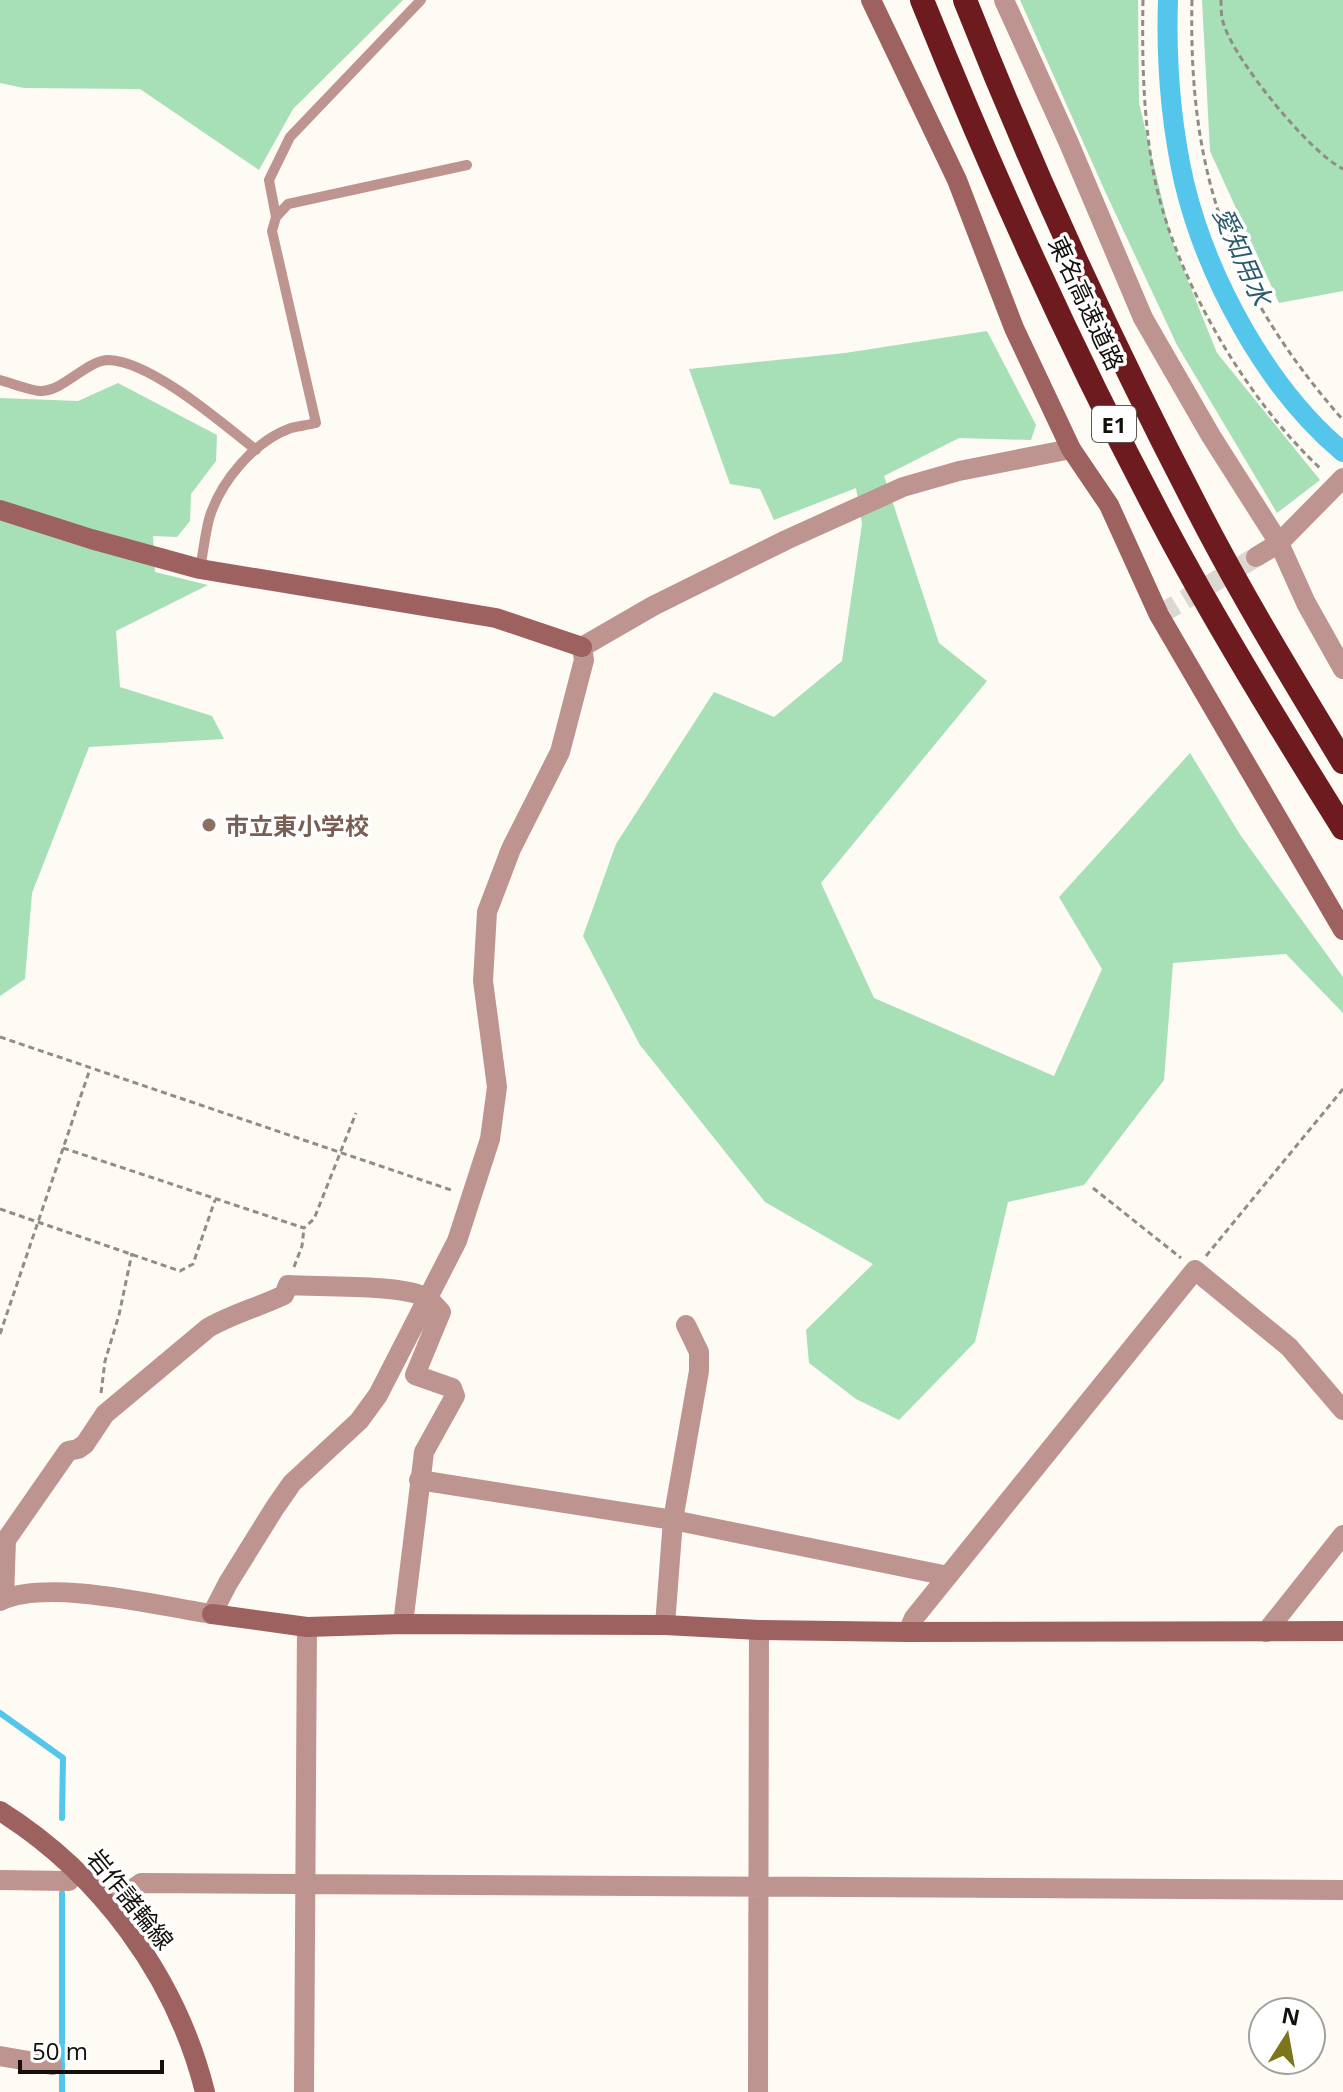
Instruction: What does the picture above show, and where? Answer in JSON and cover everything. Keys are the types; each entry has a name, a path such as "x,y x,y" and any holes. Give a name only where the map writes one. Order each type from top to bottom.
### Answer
{"highway":[{"name":"東名高速道路","path":"922,0 967,112 1068,332 1173,542 1266,705 1343,828"},
{"name":"東名高速道路","path":"965,0 1000,89 1111,337 1201,517 1343,762"}],"street":[{"path":"871,0 957,180 1014,328 1071,449 1109,505 1159,615 1343,930"},
{"path":"1004,0 1143,318 1203,424 1279,543 1306,603 1343,669"},
{"path":"0,510 200,569 496,618 582,647 653,606 786,540 903,487 959,471 1071,449"},
{"path":"1256,557 1279,543 1340,481"},
{"path":"212,1614 228,1583 292,1483 359,1421 378,1395 457,1241 490,1139 497,1087 483,981 487,912 511,849 560,752 584,660 582,647"},
{"path":"908,1632 914,1618 1195,1270 1289,1347 1343,1410"},
{"path":"403,1624 424,1452 455,1396 452,1388 415,1375 441,1312 427,1298 389,1290 288,1285 284,1295 252,1311 225,1318 208,1328 105,1414 85,1444 68,1451 3,1538 2,1600 17,1594 54,1592 307,1627 403,1624 665,1625 908,1632 1343,1631"},
{"path":"665,1625 673,1520 699,1371 699,1352 686,1325"},
{"path":"419,1480 673,1520 948,1576"},
{"path":"1266,1632 1343,1535"},
{"path":"304,2092 307,1627"},
{"path":"758,2092 759,1630"},
{"name":"岩作諸輪線","path":"0,1811 71,1863 132,1933 161,1981 198,2066 205,2092"},
{"path":"0,1880 69,1881"},
{"path":"109,1906 141,1883 1343,1890"},
{"path":"0,2056 52,2065"}],"lane":[{"path":"200,569 209,519 227,483 271,438 292,428 316,423 272,231 276,217 269,180 290,137 421,0"},
{"path":"276,217 288,204 467,165"},
{"path":"0,380 41,391 59,386 72,376 107,360 141,368 204,409 256,450"}],"path":[{"path":"1143,0 1144,106 1152,167 1164,213 1185,267 1225,351 1273,417 1340,481"},
{"path":"1192,0 1196,115 1219,218 1246,282 1271,326 1307,379 1343,420"},
{"path":"1221,0 1225,29 1265,93 1312,146 1343,169"},
{"path":"0,1037 473,1197"},
{"path":"0,1334 90,1068"},
{"path":"1093,1188 1195,1270 1343,1089"},
{"path":"288,1285 302,1246 304,1228 314,1219 356,1113"},
{"path":"63,1148 304,1228"},
{"path":"0,1209 180,1271 193,1264 215,1200"},
{"path":"105,1414 100,1386 132,1253"}],"green space":[{"path":"0,0 403,0 293,109 259,170 140,89 24,88 0,83"},
{"path":"1020,0 1138,0 1139,103 1172,241 1217,353 1320,480 1277,513 1177,345"},
{"path":"1202,0 1343,0 1343,291 1279,303 1210,151"},
{"path":"987,331 1036,425 1031,440 959,438 884,476 939,643 987,681 821,883 874,998 1054,1076 1102,969 1059,897 1190,753 1241,836 1343,977 1343,1013 1286,954 1173,963 1164,1080 1084,1185 1008,1202 975,1342 899,1420 856,1399 809,1363 806,1330 873,1264 765,1202 640,1045 583,936 616,844 714,692 774,717 842,661 862,524 856,488 774,520 760,489 730,484 689,369 845,353"},
{"path":"118,383 217,435 216,461 191,494 190,521 177,537 153,536 155,572 208,585 116,631 120,687 212,716 224,739 89,747 32,893 25,979 0,996 0,398 78,401"}],"waterway":[{"name":"愛知用水","path":"1168,0 1169,69 1176,138 1194,219 1208,256 1224,293 1265,364 1289,397 1343,452"},
{"path":"0,1713 63,1758 62,1818"},
{"path":"62,1893 62,2092"}],"tunnel":[{"path":"1159,615 1256,557"}],"place":[{"name":"市立東小学校","path":"209,825"}]}
